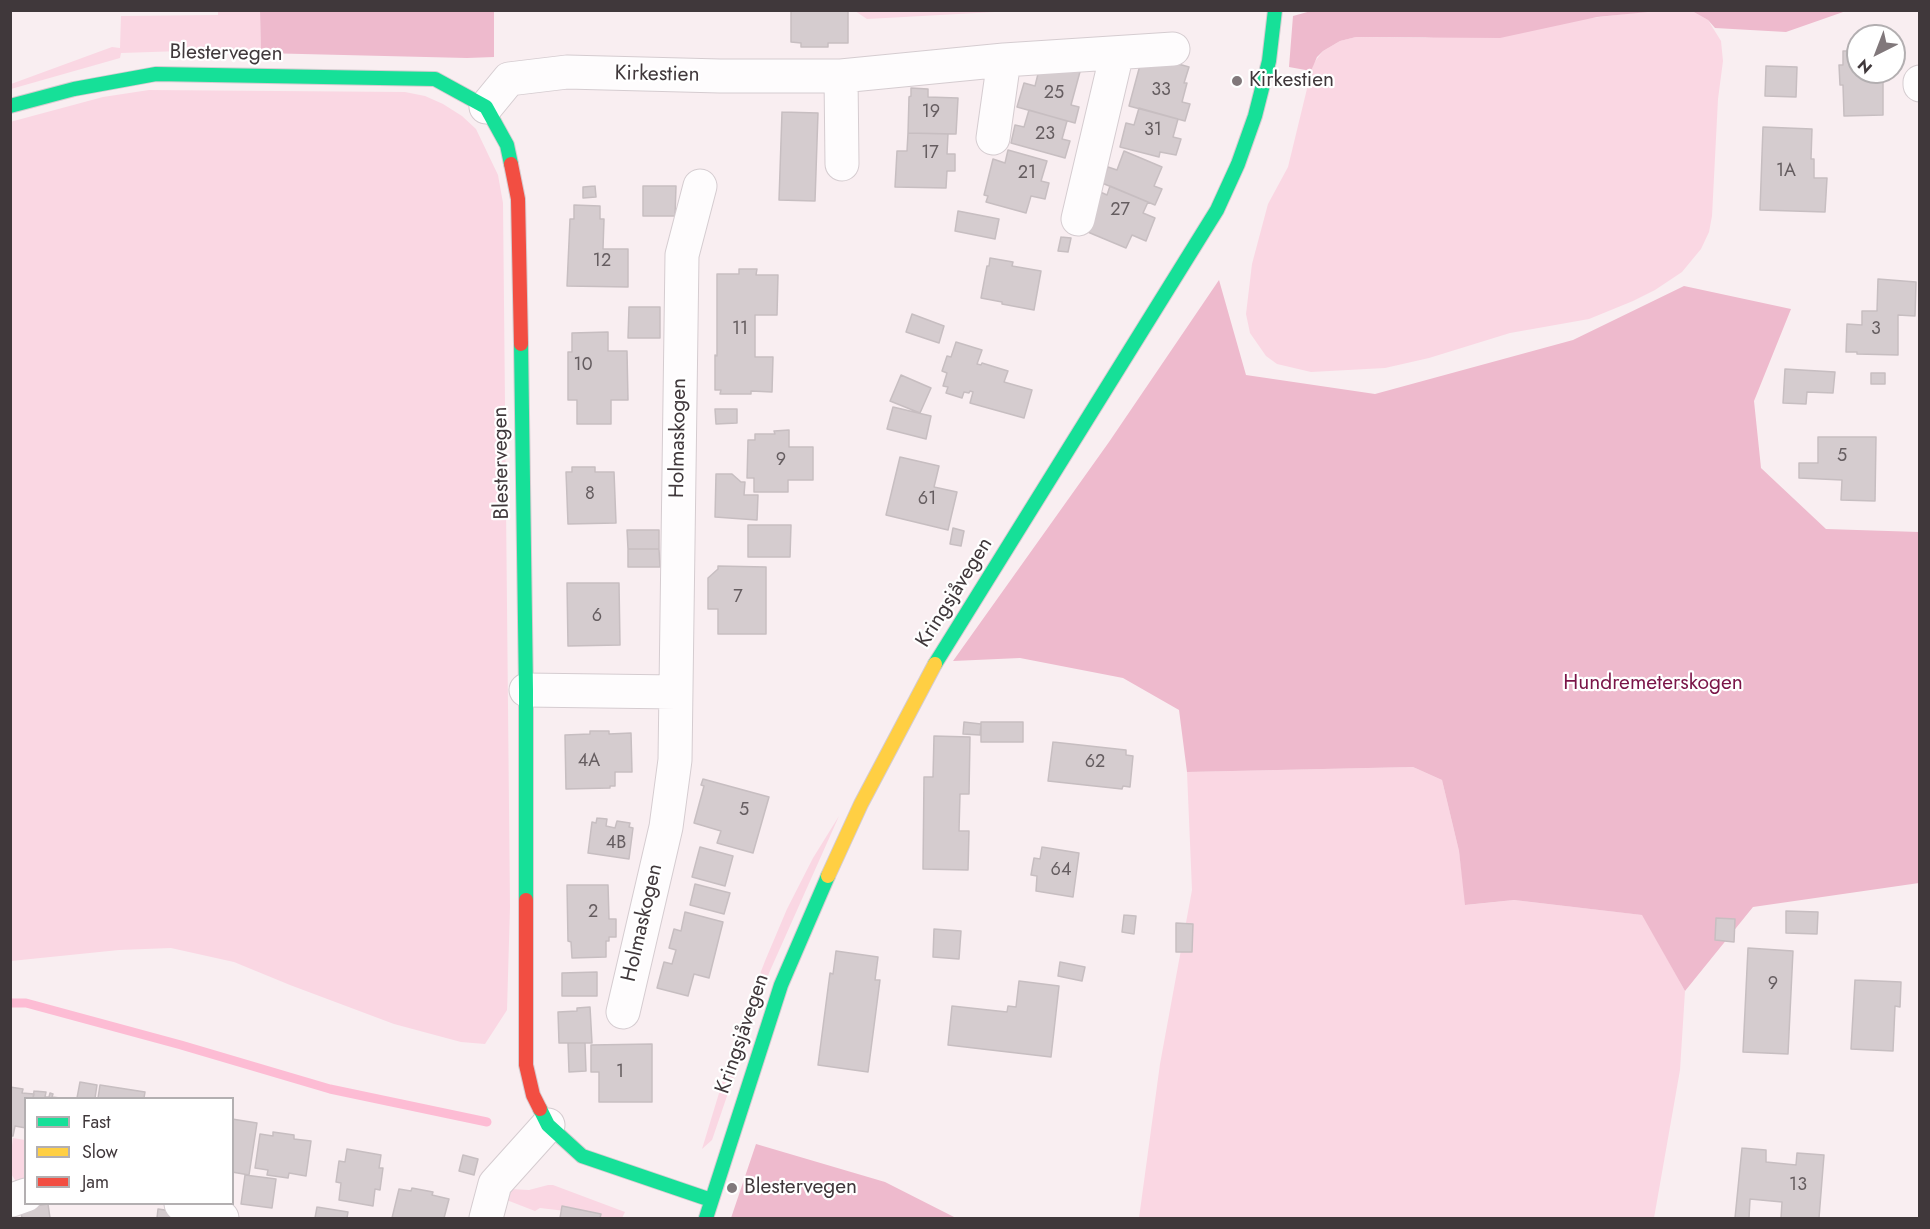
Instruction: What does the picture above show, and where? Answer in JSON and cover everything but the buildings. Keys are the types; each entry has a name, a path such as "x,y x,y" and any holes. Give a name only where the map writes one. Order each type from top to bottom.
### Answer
{"street":[{"name":"Kringsjåvegen","path":"706,1218 781,985 861,804 934,666 1217,210 1256,116 1269,61 1275,10"},
{"name":"Kirkestien","path":"486,107 509,79 567,72 841,76 1004,60 1173,49"},
{"path":"1078,219 1117,53"},
{"path":"993,138 1004,60"},
{"name":"Blestervegen","path":"10,106 74,89 156,74 435,79 486,107 507,146 518,199 523,425 526,1065 533,1095 548,1125 582,1156 711,1200"},
{"path":"841,76 842,164"},
{"name":"Holmaskogen","path":"623,1012 666,827 675,760 682,255 700,186"},
{"path":"525,690 676,692"},
{"path":"486,1218 495,1184 548,1125"},
{"path":"186,1205 222,1218"}],"shaded area":[{"path":"1658,10 1692,11 1708,20 1721,41 1723,61 1718,99 1712,216 1709,232 1701,249 1682,272 1655,290 1589,319 1510,333 1429,358 1385,368 1311,372 1277,364 1266,356 1250,333 1246,314 1252,264 1268,204 1288,167 1313,64 1323,51 1340,41 1356,37 1425,38"},
{"path":"218,11 260,11 261,53 182,51 121,53 120,58 11,89 11,84 112,47 120,48 121,16 218,15"},
{"path":"855,11 1013,11 867,19"},
{"path":"149,90 405,92 425,96 462,116 476,129 498,175 503,203 510,907 507,1010 485,1044 461,1042 394,1024 234,962 171,948 119,950 11,961 10,122 103,97"},
{"path":"1413,767 1442,780 1459,851 1466,905 1514,900 1643,915 1685,991 1680,1070 1654,1218 1139,1218 1160,1064 1192,890 1187,772"},
{"path":"839,816 769,973 712,1140 702,1149 737,1034 765,961 787,909 813,858"},
{"path":"13,1138 24,1140 24,1185 20,1187 11,1174"},
{"path":"548,1185 625,1212 622,1218 583,1218 581,1214 574,1212 540,1208 535,1211 504,1199 510,1189 529,1190"}],"green space":[{"path":"260,11 494,11 494,57 261,53"},
{"path":"1311,11 1658,11 1597,17 1500,38 1356,37 1340,41 1323,51 1317,57 1311,71 1289,67 1293,16"},
{"path":"1692,11 1846,11 1786,32 1715,28 1708,20"},
{"name":"Hundremeterskogen","path":"1219,280 1246,375 1375,394 1573,340 1684,286 1791,309 1754,401 1761,468 1826,529 1919,532 1919,883 1753,907 1685,991 1642,915 1514,900 1465,905 1459,851 1442,780 1413,767 1187,772 1179,710 1123,678 1020,658 953,661 1109,442"},
{"path":"756,1144 885,1182 956,1218 731,1218"}],"waterway":[{"path":"10,1003 26,1003 330,1089 487,1122"}],"traffic: fast":[{"path":"935,664 1217,210 1238,164 1255,116 1269,61 1275,10"},
{"path":"10,106 74,89 156,74 435,79 486,107 507,145 511,164"},
{"path":"521,344 526,690 526,900"},
{"path":"706,1218 781,985 828,876"},
{"path":"540,1109 548,1125 582,1156 711,1200"}],"traffic: slow":[{"path":"828,876 861,804 935,664"}],"traffic: jam":[{"path":"511,164 518,199 521,344"},
{"path":"526,900 526,1065 533,1095 540,1109"}],"place":[{"name":"Kirkestien","path":"1237,81"},
{"name":"Blestervegen","path":"732,1188"}]}
